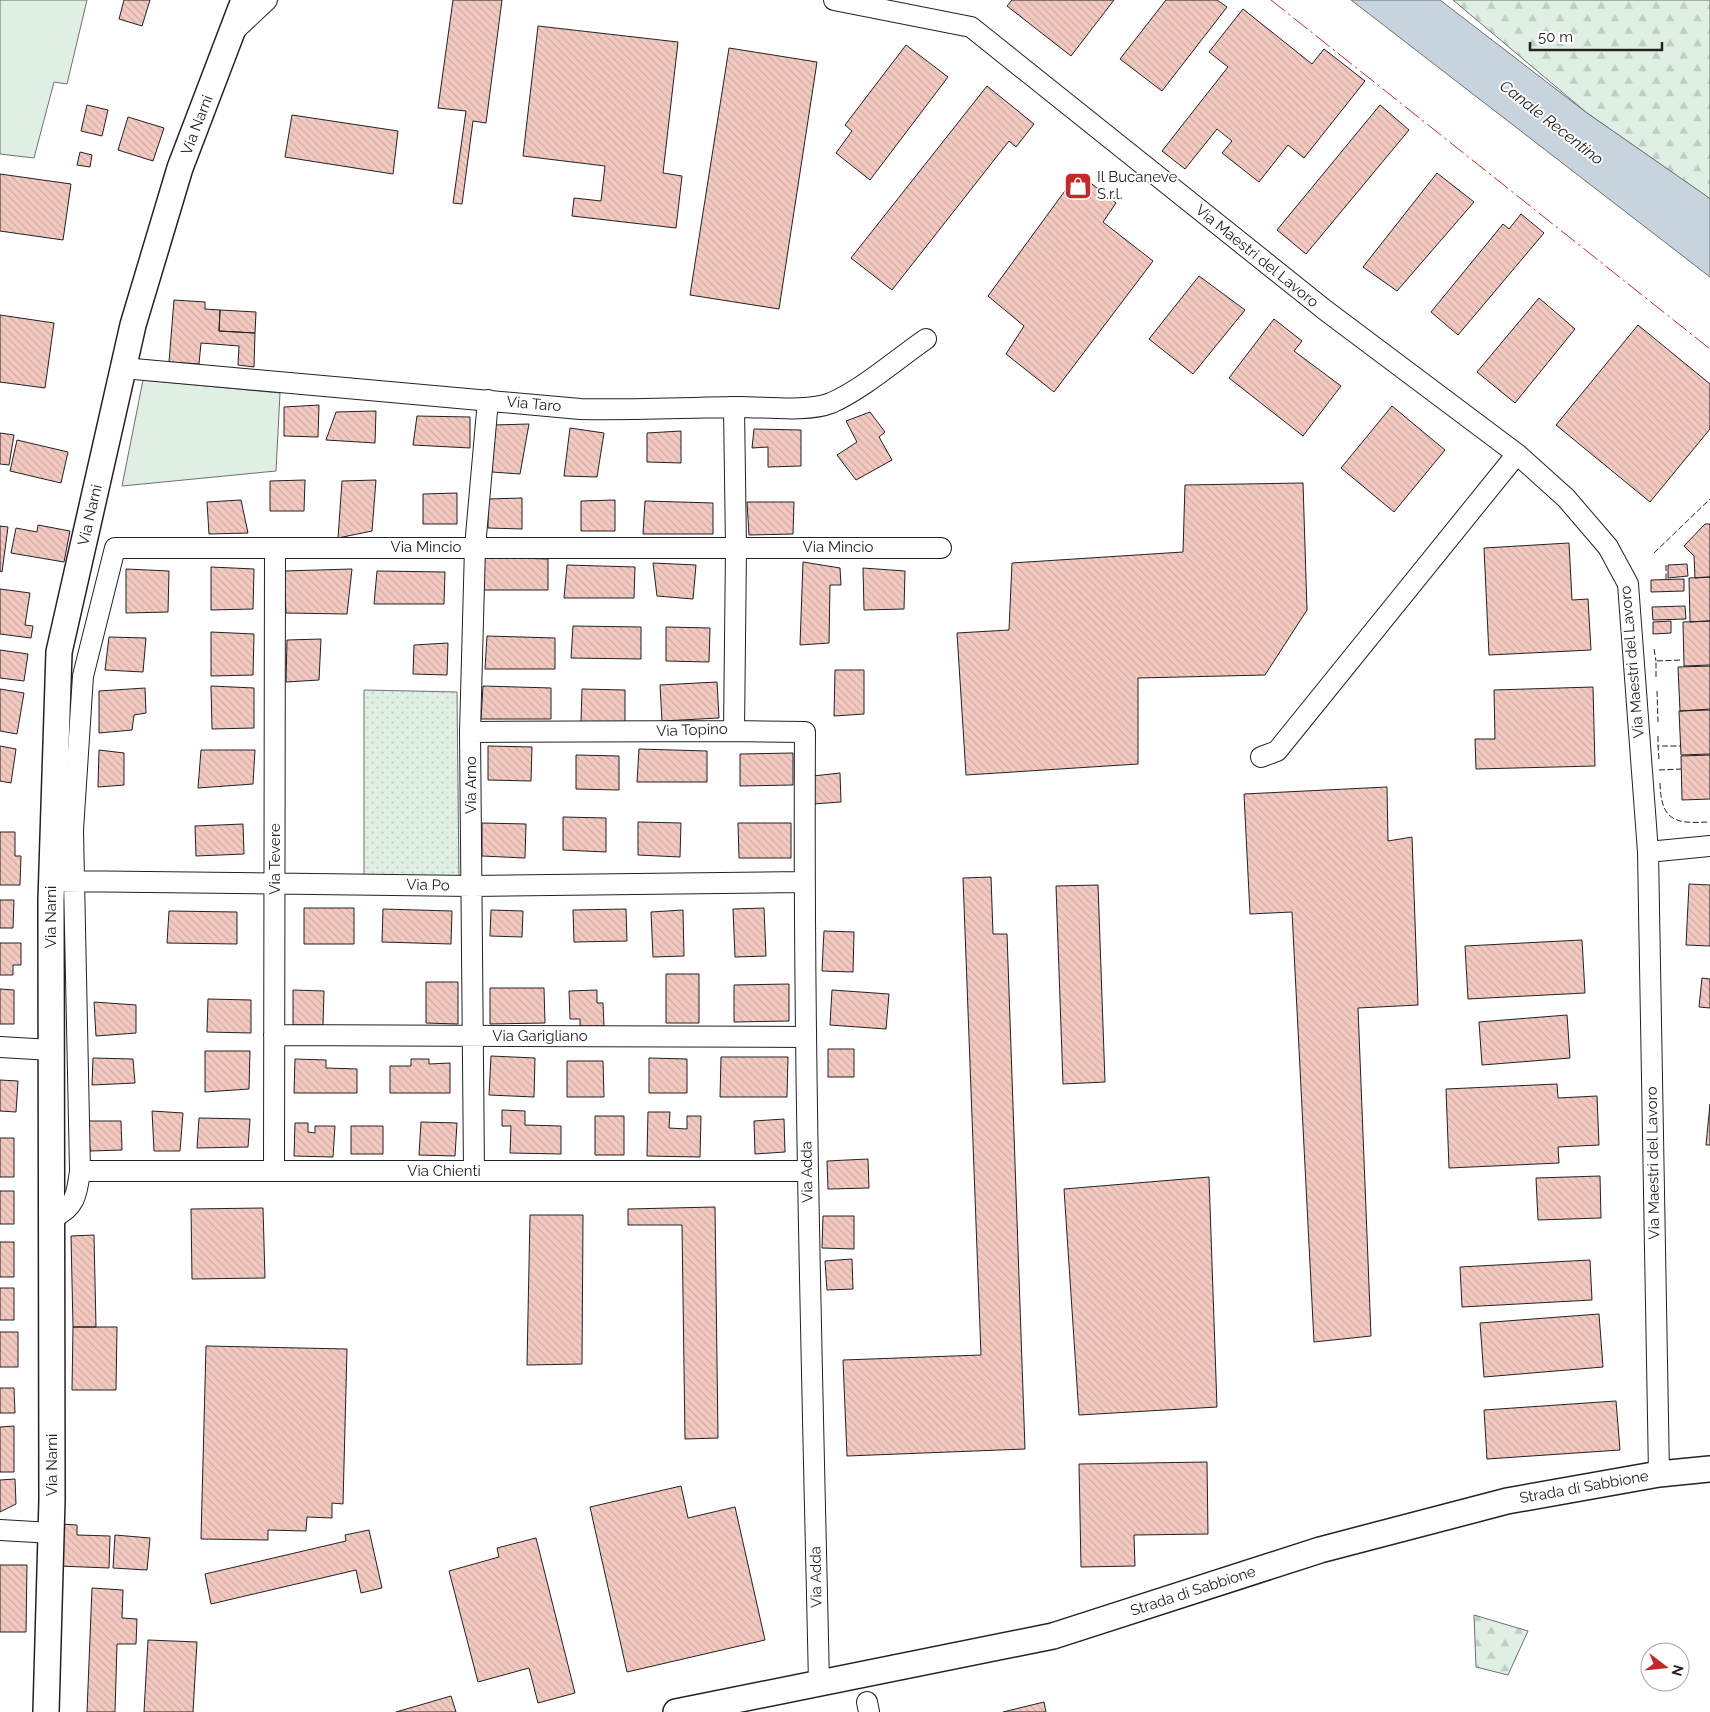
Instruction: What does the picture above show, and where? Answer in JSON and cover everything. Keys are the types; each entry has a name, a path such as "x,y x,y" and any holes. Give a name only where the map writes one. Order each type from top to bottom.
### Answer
{"main road":[{"name":"Via Narni","path":"46,1712 52,1533 51,1050 63,881 59,652 133,325 180,168 244,0"},
{"name":"Strada di Sabbione","path":"676,1712 1053,1636 1320,1550 1507,1501 1659,1474 1710,1469"}],"street":[{"path":"234,30 267,0"},
{"name":"Via Maestri del Lavoro","path":"834,0 971,26 1324,310 1517,454 1566,498 1608,547 1628,584 1648,852 1659,1474"},
{"name":"Via Taro","path":"123,368 580,408 629,410 734,407 798,408 830,403 857,387 926,339"},
{"name":"Via Arno","path":"474,1171 470,732 475,547 488,400"},
{"path":"734,407 736,548"},
{"path":"1261,756 1277,751 1517,454"},
{"name":"Via Narni","path":"52,1218 66,1212 78,1193 80,1171 63,881 73,830 83,676 116,548"},
{"name":"Via Mincio","path":"116,548 941,548"},
{"name":"Via Tevere","path":"274,1171 275,548"},
{"name":"Via Topino","path":"470,732 734,731 736,548"},
{"name":"Via Adda","path":"734,731 805,732 804,882 807,1170 818,1683"},
{"path":"1648,852 1710,846"},
{"name":"Via Po","path":"63,881 472,886 804,882"},
{"name":"Via Garigliano","path":"274,1036 806,1037"},
{"path":"0,1047 51,1050"},
{"name":"Via Chienti","path":"80,1171 807,1170"},
{"path":"0,1530 52,1533"}],"green space":[{"path":"0,0 87,0 67,84 54,82 34,158 0,154"},
{"path":"1453,0 1710,0 1710,199 1587,113"},
{"path":"143,380 280,393 276,471 122,486"},
{"path":"364,690 457,692 459,879 364,877"},
{"path":"1474,1615 1528,1631 1508,1675 1476,1667"}],"water":[{"name":"Canale Recentino","path":"1351,0 1440,0 1587,113 1705,195 1710,199 1710,277"}],"building":[{"path":"124,0 150,0 142,26 119,19"},
{"path":"453,0 502,0 486,123 473,121 462,204 453,203 466,111 438,108"},
{"path":"1012,0 1114,0 1071,56 1007,6"},
{"path":"1166,0 1217,0 1227,7 1162,91 1120,59"},
{"path":"1243,9 1312,64 1324,49 1365,81 1304,158 1288,145 1259,182 1222,153 1232,141 1217,129 1185,169 1162,151 1228,67 1209,52"},
{"path":"538,26 678,42 663,173 682,176 676,228 572,216 574,198 601,201 605,166 523,156"},
{"path":"906,45 948,77 870,180 836,153 852,131 845,125"},
{"path":"729,48 817,62 779,309 690,295"},
{"path":"987,86 1034,124 1016,147 1009,141 892,290 851,258"},
{"path":"87,105 108,110 102,136 81,131"},
{"path":"1380,105 1409,130 1306,254 1277,230"},
{"path":"292,115 398,131 393,174 285,157"},
{"path":"128,117 164,128 153,161 118,150"},
{"path":"80,152 92,155 90,167 77,165"},
{"path":"1078,173 1116,203 1103,222 1153,261 1054,392 1006,354 1024,326 988,296"},
{"path":"1437,173 1474,202 1397,291 1363,267"},
{"path":"0,174 71,184 63,240 0,231"},
{"path":"1521,214 1544,233 1458,335 1431,312 1503,224 1509,229"},
{"path":"1199,276 1245,310 1193,374 1149,339"},
{"path":"1539,298 1575,329 1515,403 1477,372"},
{"path":"174,300 205,302 205,309 220,310 219,331 255,333 254,367 238,365 239,346 201,343 199,364 169,362"},
{"path":"220,310 256,312 255,333 219,331"},
{"path":"0,315 54,323 45,388 0,382"},
{"path":"1274,319 1302,341 1294,351 1341,386 1303,436 1229,378"},
{"path":"1638,325 1710,384 1710,429 1650,502 1556,425"},
{"path":"319,405 318,437 284,436 284,407"},
{"path":"1392,406 1445,450 1394,512 1341,468"},
{"path":"376,411 375,443 326,440 336,412"},
{"path":"870,412 885,432 879,437 892,460 856,480 837,455 857,442 846,421"},
{"path":"417,416 470,417 470,448 413,445"},
{"path":"529,424 520,474 492,472 494,425"},
{"path":"570,428 604,433 597,477 564,476"},
{"path":"754,429 801,430 801,466 768,467 768,447 752,448"},
{"path":"681,431 681,463 647,462 647,433"},
{"path":"0,433 14,435 9,465 0,464"},
{"path":"17,440 68,452 61,483 10,471"},
{"path":"305,480 304,511 270,511 270,481"},
{"path":"376,480 372,531 338,538 342,481"},
{"path":"1303,483 1307,610 1265,675 1138,678 1138,764 966,775 957,633 1009,630 1012,563 1183,552 1185,485"},
{"path":"457,493 457,524 423,524 423,494"},
{"path":"522,498 522,529 488,528 488,499"},
{"path":"241,500 248,533 209,534 207,502"},
{"path":"615,500 615,531 581,531 581,501"},
{"path":"645,501 713,503 713,534 643,534"},
{"path":"747,502 794,502 793,534 749,535"},
{"path":"1705,524 1710,524 1710,577 1695,578 1694,556 1684,546"},
{"path":"38,525 70,531 64,562 11,553 16,528 37,532"},
{"path":"0,526 8,527 2,572 0,571"},
{"path":"1569,543 1572,600 1588,599 1591,650 1489,655 1484,548"},
{"path":"480,557 548,559 548,590 478,590"},
{"path":"803,562 840,568 841,585 830,585 829,643 800,645"},
{"path":"653,563 696,565 693,599 657,596"},
{"path":"1687,564 1688,576 1668,578 1668,565"},
{"path":"567,565 635,567 634,598 564,598"},
{"path":"211,567 254,569 253,609 211,610"},
{"path":"863,568 905,571 904,609 864,610"},
{"path":"126,569 169,571 168,612 126,613"},
{"path":"352,569 347,614 286,613 284,571"},
{"path":"377,571 445,572 444,604 374,604"},
{"path":"1710,577 1710,621 1690,622 1689,578"},
{"path":"1684,579 1684,591 1651,592 1651,580"},
{"path":"0,589 30,593 25,625 33,626 31,638 0,634"},
{"path":"1685,606 1686,619 1653,620 1652,607"},
{"path":"1671,621 1671,633 1653,634 1653,622"},
{"path":"1710,621 1710,665 1684,666 1683,622"},
{"path":"573,626 641,627 641,659 571,658"},
{"path":"666,627 710,628 709,662 666,661"},
{"path":"211,632 254,634 253,675 211,676"},
{"path":"487,636 555,638 555,669 485,669"},
{"path":"109,637 146,638 143,672 105,670"},
{"path":"321,639 319,680 286,682 287,640"},
{"path":"448,643 447,675 413,674 414,645"},
{"path":"0,650 28,654 24,681 0,678"},
{"path":"1710,666 1710,709 1680,711 1678,667"},
{"path":"835,670 864,670 864,714 834,716"},
{"path":"717,682 719,718 662,721 660,685"},
{"path":"211,686 254,688 254,728 212,729"},
{"path":"483,686 551,688 551,719 481,719"},
{"path":"1593,687 1595,766 1476,769 1475,739 1495,739 1494,690"},
{"path":"145,688 146,713 134,715 132,730 99,733 99,691"},
{"path":"0,689 24,693 17,734 0,731"},
{"path":"582,689 625,690 625,724 581,722"},
{"path":"1710,710 1710,754 1681,755 1679,711"},
{"path":"0,746 16,749 11,783 0,781"},
{"path":"488,746 532,747 531,781 488,780"},
{"path":"639,749 707,751 707,782 637,782"},
{"path":"99,750 124,753 124,785 98,787"},
{"path":"201,750 255,750 253,784 198,788"},
{"path":"793,753 793,785 740,786 740,754"},
{"path":"576,755 619,756 619,790 576,789"},
{"path":"1710,755 1710,799 1682,800 1681,756"},
{"path":"840,773 841,802 813,804 813,776"},
{"path":"1387,787 1388,841 1412,837 1418,1005 1358,1008 1371,1336 1314,1342 1292,912 1250,914 1244,794"},
{"path":"563,817 606,818 606,852 563,850"},
{"path":"638,822 681,823 680,857 638,855"},
{"path":"482,823 526,824 525,858 482,856"},
{"path":"738,823 791,823 791,858 739,858"},
{"path":"243,824 244,854 196,856 195,826"},
{"path":"0,832 15,832 15,856 21,856 20,885 0,885"},
{"path":"991,877 993,934 1007,934 1025,1449 847,1456 843,1360 981,1355 963,878"},
{"path":"1689,884 1710,885 1710,946 1686,945"},
{"path":"1098,885 1105,1082 1063,1084 1056,886"},
{"path":"0,900 14,900 13,928 0,928"},
{"path":"304,908 354,908 354,944 304,944"},
{"path":"764,908 766,956 735,957 733,909"},
{"path":"383,909 452,911 451,944 382,942"},
{"path":"626,909 627,941 574,942 573,910"},
{"path":"491,910 523,911 522,937 490,936"},
{"path":"683,910 684,956 653,957 651,912"},
{"path":"169,911 237,912 237,944 167,943"},
{"path":"824,931 854,932 853,972 822,971"},
{"path":"1582,940 1585,993 1468,999 1465,946"},
{"path":"0,943 21,943 21,965 13,965 13,975 0,975"},
{"path":"666,974 699,974 699,1023 666,1023"},
{"path":"1702,978 1710,979 1710,1008 1699,1007"},
{"path":"426,982 458,982 458,1024 426,1023"},
{"path":"789,984 789,1021 734,1022 734,985"},
{"path":"490,988 544,988 545,1023 490,1024"},
{"path":"0,989 14,990 14,1024 0,1024"},
{"path":"293,990 324,991 323,1025 293,1025"},
{"path":"597,990 597,1003 603,1003 604,1026 580,1026 580,1019 570,1019 569,991"},
{"path":"832,990 889,994 886,1029 830,1025"},
{"path":"208,999 251,1000 251,1033 207,1032"},
{"path":"94,1002 136,1005 136,1033 96,1036"},
{"path":"1567,1015 1570,1058 1482,1065 1479,1022"},
{"path":"828,1049 854,1049 854,1077 828,1077"},
{"path":"205,1051 250,1051 249,1089 205,1092"},
{"path":"491,1056 535,1058 534,1097 489,1095"},
{"path":"721,1057 788,1057 787,1097 720,1097"},
{"path":"93,1058 133,1059 135,1083 92,1085"},
{"path":"649,1058 687,1059 687,1093 649,1093"},
{"path":"295,1059 326,1060 326,1068 357,1069 357,1093 294,1093"},
{"path":"411,1059 429,1059 429,1064 450,1063 450,1093 390,1093 390,1066 411,1066"},
{"path":"567,1061 603,1061 604,1097 567,1097"},
{"path":"0,1080 18,1081 16,1112 0,1111"},
{"path":"1557,1084 1558,1098 1597,1096 1599,1145 1558,1147 1559,1163 1449,1168 1446,1089"},
{"path":"1710,1104 1710,1145 1706,1145"},
{"path":"502,1110 525,1111 525,1125 561,1126 561,1154 510,1153 511,1126 502,1126"},
{"path":"152,1111 183,1113 180,1151 154,1151"},
{"path":"648,1112 670,1112 669,1128 687,1129 687,1116 701,1116 700,1157 647,1156"},
{"path":"595,1116 624,1116 624,1155 595,1155"},
{"path":"199,1118 250,1119 248,1147 197,1148"},
{"path":"784,1119 785,1152 755,1154 754,1121"},
{"path":"88,1121 121,1121 122,1150 90,1151"},
{"path":"421,1122 457,1123 455,1156 419,1155"},
{"path":"295,1123 308,1123 308,1132 315,1133 315,1126 335,1126 333,1157 294,1156"},
{"path":"351,1126 383,1126 383,1154 351,1154"},
{"path":"0,1138 14,1138 14,1177 0,1177"},
{"path":"868,1159 869,1188 828,1189 827,1161"},
{"path":"1600,1176 1601,1218 1538,1220 1536,1178"},
{"path":"1209,1177 1217,1407 1079,1415 1064,1189"},
{"path":"0,1191 14,1191 14,1224 0,1224"},
{"path":"715,1207 718,1438 685,1439 682,1225 628,1225 628,1209"},
{"path":"263,1208 265,1278 192,1279 191,1209"},
{"path":"530,1215 583,1215 582,1364 527,1365"},
{"path":"823,1216 854,1216 854,1249 822,1248"},
{"path":"94,1235 96,1327 73,1327 71,1236"},
{"path":"0,1242 14,1242 14,1277 0,1277"},
{"path":"852,1259 853,1289 827,1290 825,1261"},
{"path":"1590,1260 1592,1300 1462,1307 1460,1267"},
{"path":"0,1288 14,1288 14,1320 0,1320"},
{"path":"1599,1314 1603,1367 1484,1377 1480,1323"},
{"path":"73,1327 117,1327 116,1390 72,1390"},
{"path":"0,1332 18,1332 18,1367 0,1367"},
{"path":"206,1346 347,1349 343,1504 332,1503 332,1518 307,1517 306,1531 268,1530 268,1540 201,1539"},
{"path":"0,1388 14,1388 15,1413 0,1413"},
{"path":"1616,1401 1620,1450 1487,1459 1484,1410"},
{"path":"14,1426 14,1472 0,1472 0,1427"},
{"path":"1207,1462 1208,1534 1134,1535 1135,1566 1081,1567 1079,1464"},
{"path":"15,1479 16,1504 0,1512 0,1480"},
{"path":"681,1486 688,1518 735,1507 765,1640 627,1672 590,1507"},
{"path":"60,1524 77,1525 77,1535 110,1536 109,1568 58,1566"},
{"path":"369,1530 382,1588 361,1593 356,1570 211,1604 205,1574 346,1541 345,1535"},
{"path":"115,1535 150,1538 147,1570 113,1568"},
{"path":"536,1538 575,1693 538,1703 529,1668 478,1682 449,1571 499,1557 497,1548"},
{"path":"0,1565 27,1565 26,1632 0,1632"},
{"path":"92,1588 123,1590 122,1618 137,1619 136,1644 117,1644 115,1712 87,1712"},
{"path":"148,1640 197,1642 193,1712 144,1712"},
{"path":"451,1696 456,1712 396,1712"},
{"path":"1044,1702 1046,1712 1003,1712"}],"fence":[{"path":"1654,553 1710,499"},
{"path":"1666,565 1666,579"},
{"path":"1654,649 1656,661"},
{"path":"1656,677 1656,661 1682,660"},
{"path":"1657,691 1658,722"},
{"path":"1658,736 1658,746"},
{"path":"1659,759 1658,746 1681,746"},
{"path":"1659,770 1681,769"},
{"path":"1660,783 1663,805 1672,817 1686,822 1707,822"}],"power":[{"path":"1271,0 1710,349"}],"place":[{"name":"Il Bucaneve S.r.l.","path":"1078,186"}]}
